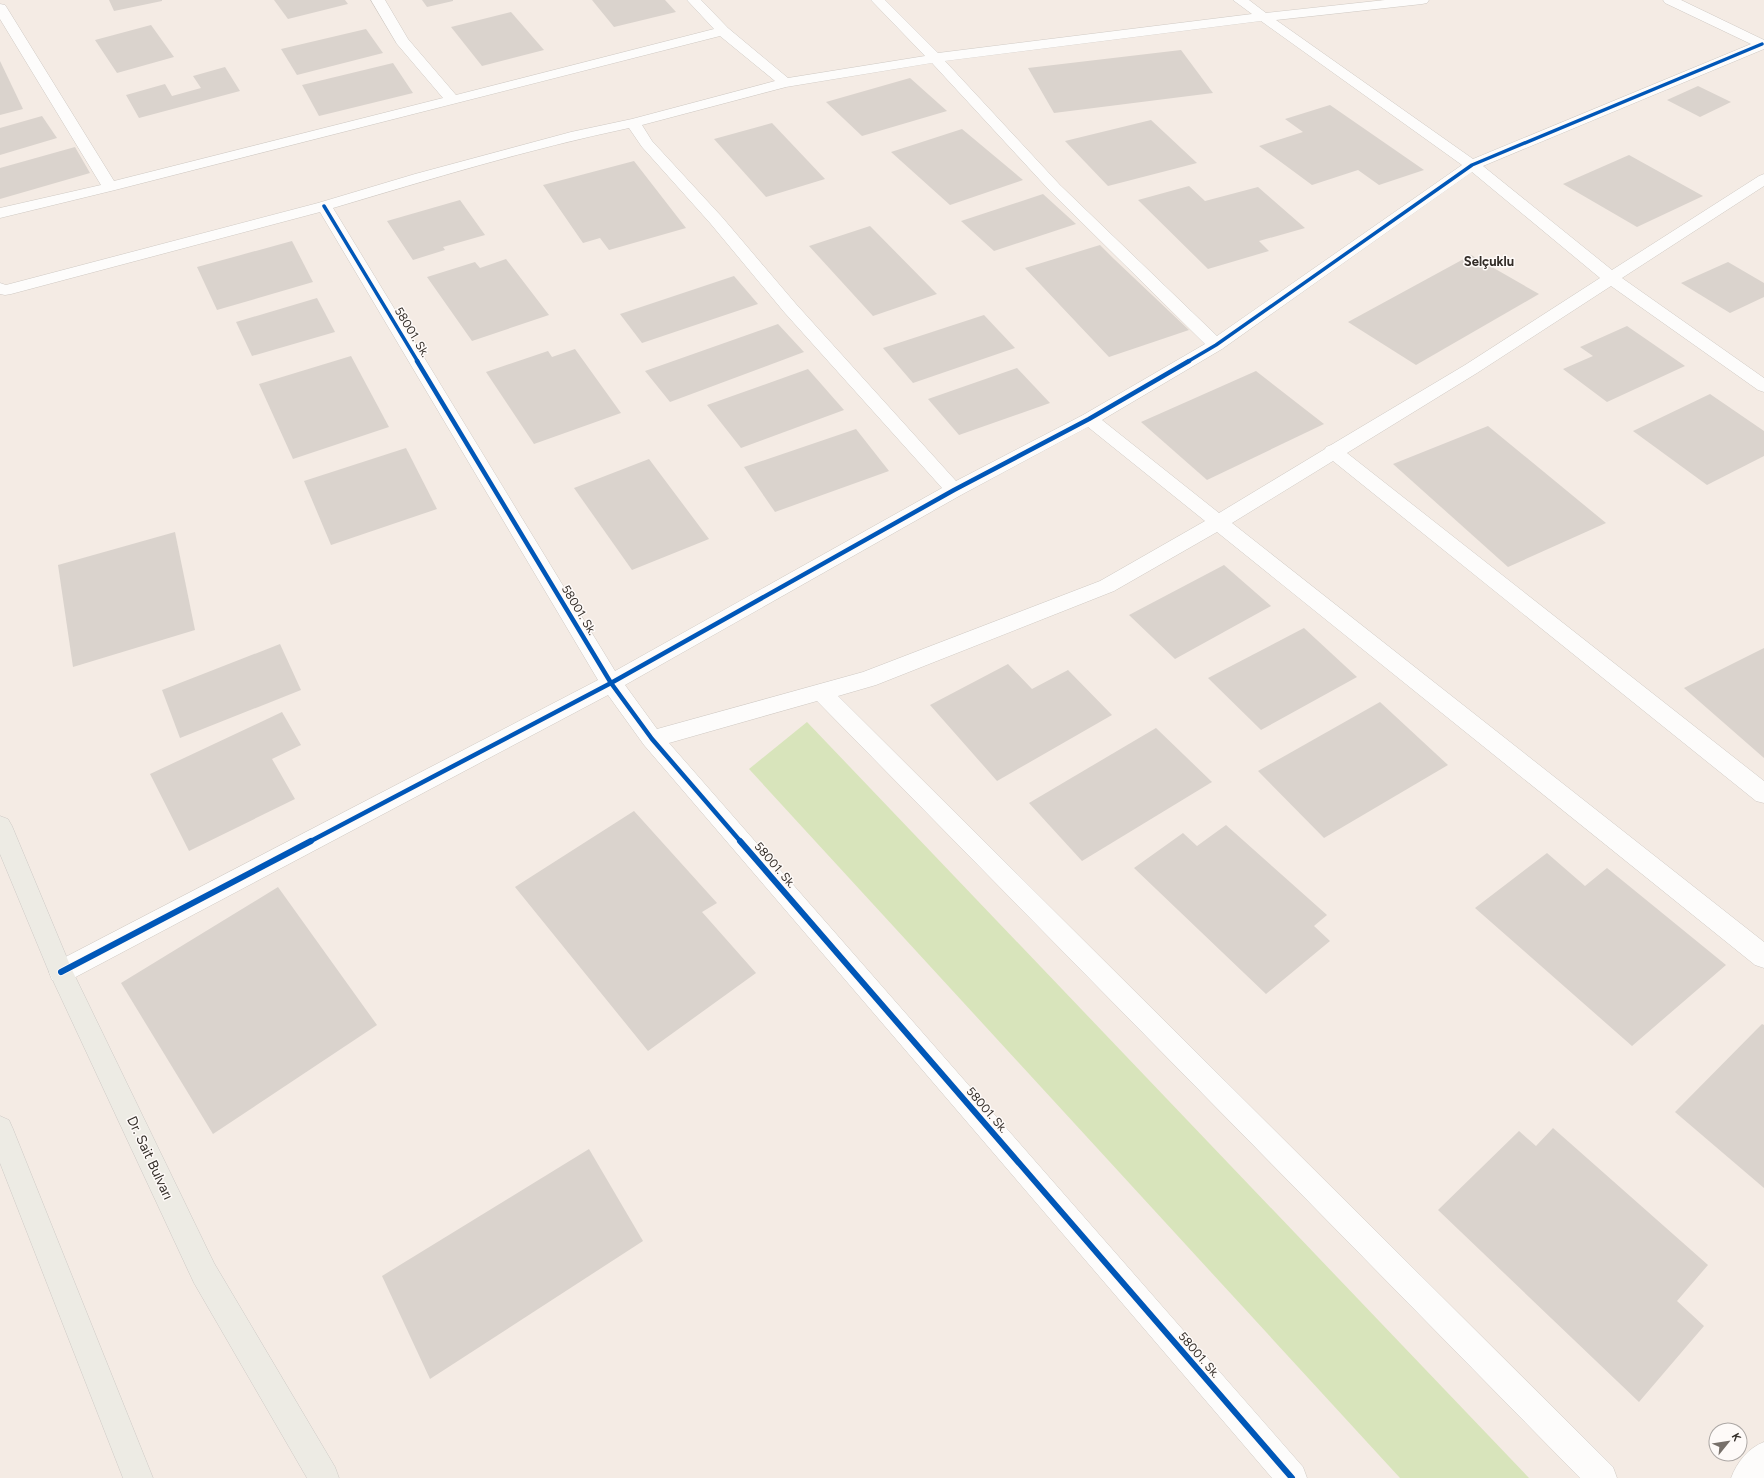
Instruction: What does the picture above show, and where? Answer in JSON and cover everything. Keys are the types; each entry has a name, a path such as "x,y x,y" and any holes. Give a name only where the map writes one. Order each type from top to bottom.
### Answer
{"main road":[{"name":"Dr. Sait Bulvarı","path":"0,826 61,972 204,1273 324,1478"},
{"path":"0,1129 138,1478"}],"street":[{"path":"378,0 402,41 453,100"},
{"path":"694,0 723,31 785,83"},
{"path":"878,0 935,58 1055,188 1216,345"},
{"path":"1240,0 1472,165 1611,278 1764,386"},
{"path":"0,288 5,290 324,206 420,177 576,135 633,123 785,83 935,58 1263,17 1422,0"},
{"path":"1670,0 1763,45"},
{"path":"0,8 110,187"},
{"path":"0,213 110,187 723,31"},
{"path":"61,972 611,683 954,490 1088,419 1216,345 1472,165 1763,45"},
{"path":"633,123 647,144 716,220 790,308 954,490"},
{"path":"652,739 868,680 1107,586 1217,523 1333,451 1471,369 1764,179"},
{"name":"58001. Sk.","path":"324,206 611,683 652,739 1292,1478"},
{"path":"1088,419 1764,958"},
{"path":"1333,451 1764,794"},
{"path":"821,692 1602,1478"},
{"path":"1746,1478 1764,1456"}],"green space":[{"path":"807,722 1529,1478 1400,1478 749,769"}],"building":[{"path":"109,0 162,0 162,1 114,11"},
{"path":"274,0 345,0 348,4 288,19"},
{"path":"422,0 453,0 453,1 427,7"},
{"path":"592,0 665,0 676,12 614,27"},
{"path":"511,12 544,50 482,66 451,27"},
{"path":"151,25 174,57 117,73 95,40"},
{"path":"366,29 383,53 297,75 281,49"},
{"path":"1181,50 1213,93 1054,113 1028,68"},
{"path":"0,61 23,109 0,115"},
{"path":"393,63 413,93 319,116 302,85"},
{"path":"225,67 240,91 139,118 126,95 165,84 172,96 201,88 193,76"},
{"path":"910,78 947,111 862,136 826,102"},
{"path":"1698,86 1731,102 1700,117 1667,100"},
{"path":"1330,105 1424,170 1379,185 1358,170 1312,185 1259,146 1303,132 1285,119"},
{"path":"42,116 57,138 0,155 0,128"},
{"path":"1151,120 1197,163 1108,186 1065,141"},
{"path":"772,123 825,179 766,197 714,139"},
{"path":"962,129 1023,180 950,205 891,152"},
{"path":"75,147 90,173 0,199 0,168"},
{"path":"1629,155 1703,196 1637,227 1563,184"},
{"path":"634,161 686,228 609,250 600,238 583,243 543,185"},
{"path":"1189,186 1205,201 1258,187 1305,228 1259,241 1269,251 1208,269 1138,200"},
{"path":"1043,194 1076,224 994,251 961,221"},
{"path":"460,200 485,235 443,247 445,250 413,260 387,221"},
{"path":"870,226 937,294 873,316 809,246"},
{"path":"292,241 313,282 217,310 197,267"},
{"path":"1100,245 1189,330 1109,357 1025,268"},
{"path":"1471,255 1539,294 1416,365 1348,322"},
{"path":"506,259 549,315 472,341 427,277 475,262 480,268"},
{"path":"1728,262 1764,283 1764,297 1730,313 1681,283"},
{"path":"734,276 758,304 642,343 620,314"},
{"path":"317,298 335,332 252,356 236,322"},
{"path":"984,315 1015,348 913,383 883,348"},
{"path":"778,324 804,352 670,402 645,371"},
{"path":"1627,326 1685,366 1607,402 1563,369 1593,356 1580,347"},
{"path":"575,349 621,413 534,444 486,372 548,351 552,357"},
{"path":"351,356 389,427 293,459 259,384"},
{"path":"1017,368 1050,403 959,435 928,399"},
{"path":"808,369 844,410 741,448 707,405"},
{"path":"1256,371 1324,424 1207,480 1141,422"},
{"path":"1710,394 1764,431 1764,456 1707,485 1633,431"},
{"path":"1488,426 1606,523 1508,567 1393,464"},
{"path":"856,429 889,471 775,512 744,467"},
{"path":"406,448 437,509 331,545 304,481"},
{"path":"649,459 709,539 632,570 574,488"},
{"path":"175,532 195,630 73,667 58,565"},
{"path":"1224,565 1271,606 1175,659 1129,615"},
{"path":"1304,628 1357,677 1261,730 1208,678"},
{"path":"280,644 301,690 180,738 162,690"},
{"path":"1764,648 1764,758 1684,688"},
{"path":"1008,664 1032,689 1068,670 1112,715 997,781 930,705"},
{"path":"1380,702 1448,765 1324,838 1258,771"},
{"path":"282,712 301,745 272,759 295,799 189,851 150,774"},
{"path":"1156,728 1212,782 1082,861 1029,803"},
{"path":"634,811 717,903 702,912 756,973 648,1051 515,887"},
{"path":"1226,825 1327,915 1314,926 1330,941 1266,994 1134,868 1183,833 1197,846"},
{"path":"1547,853 1585,886 1607,868 1726,965 1632,1046 1475,908"},
{"path":"278,887 377,1025 213,1134 121,983"},
{"path":"1762,1024 1764,1025 1764,1188 1675,1112"},
{"path":"1553,1128 1708,1265 1677,1301 1704,1326 1639,1402 1438,1210 1519,1131 1536,1146"},
{"path":"589,1149 643,1241 430,1379 382,1276"}],"cycle path":[{"path":"61,972 611,683 954,490 1089,419 1216,345 1472,165 1762,44"},
{"path":"324,206 611,683 652,739 1292,1478"}],"district":[{"name":"Selçuklu","path":"1489,261"}]}
